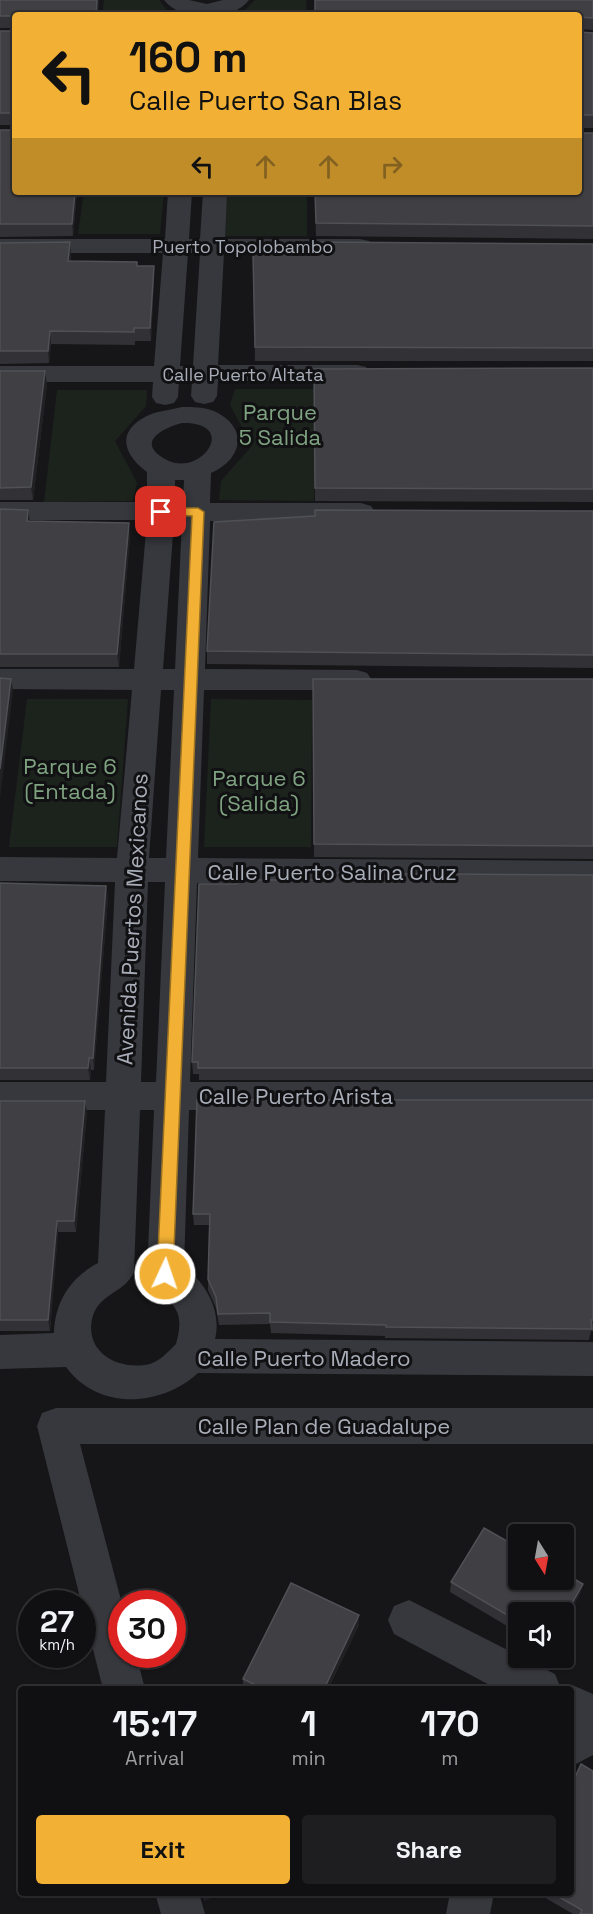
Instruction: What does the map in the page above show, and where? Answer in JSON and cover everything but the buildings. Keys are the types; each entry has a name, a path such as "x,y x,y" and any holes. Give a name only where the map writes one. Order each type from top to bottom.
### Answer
{"street":[{"path":"186,8 229,8"},
{"path":"164,417 180,195"},
{"path":"203,416 215,195"},
{"name":"Puerto Topolobambo","path":"0,246 378,246"},
{"name":"Calle Puerto Altata","path":"0,374 381,373"},
{"path":"203,416 222,428 226,438 226,448 220,457 198,469 161,470 144,458 139,449 138,440 143,430 153,422 164,417 203,416"},
{"name":"Avenida Puertos Mexicanos","path":"190,1356 198,1340 200,1323 194,1303 181,1285 165,1274 198,469"},
{"name":"Avenida Puertos Mexicanos","path":"76,1350 74,1319 81,1300 97,1282 116,1272 121,1097 132,870 161,512 161,470"},
{"path":"0,511 389,513"},
{"path":"0,680 380,680"},
{"name":"Calle Puerto Salina Cruz","path":"0,869 593,873"},
{"name":"Calle Puerto Arista","path":"0,1096 593,1096"},
{"path":"0,1352 76,1350"},
{"name":"Calle Puerto Madero","path":"76,1350 88,1368 102,1378 130,1384 153,1381 170,1373 190,1356 593,1359"},
{"name":"Calle Plan de Guadalupe","path":"123,1686 56,1426 593,1426"},
{"path":"409,1620 534,1686"},
{"path":"574,1707 593,1717"},
{"path":"574,1743 593,1727"},
{"path":"178,1896 183,1914"},
{"path":"468,1914 471,1896"}],"green space":[{"path":"104,0 159,0 169,12 102,12"},
{"path":"255,0 306,0 307,12 243,12"},
{"path":"84,195 164,195 160,234 78,234"},
{"path":"226,195 307,195 307,236 224,236"},
{"name":"Parque 5 Salida","path":"235,389 315,389 314,501 219,500 221,481 252,446 230,405"},
{"path":"57,390 147,390 146,406 115,441 137,483 133,501 44,502"},
{"name":"Parque 6 (Entada)","path":"27,699 128,699 117,847 9,847"},
{"name":"Parque 6 (Salida)","path":"211,699 312,700 311,847 204,847"}],"route":[{"path":"161,512 198,512 165,1274"}]}
